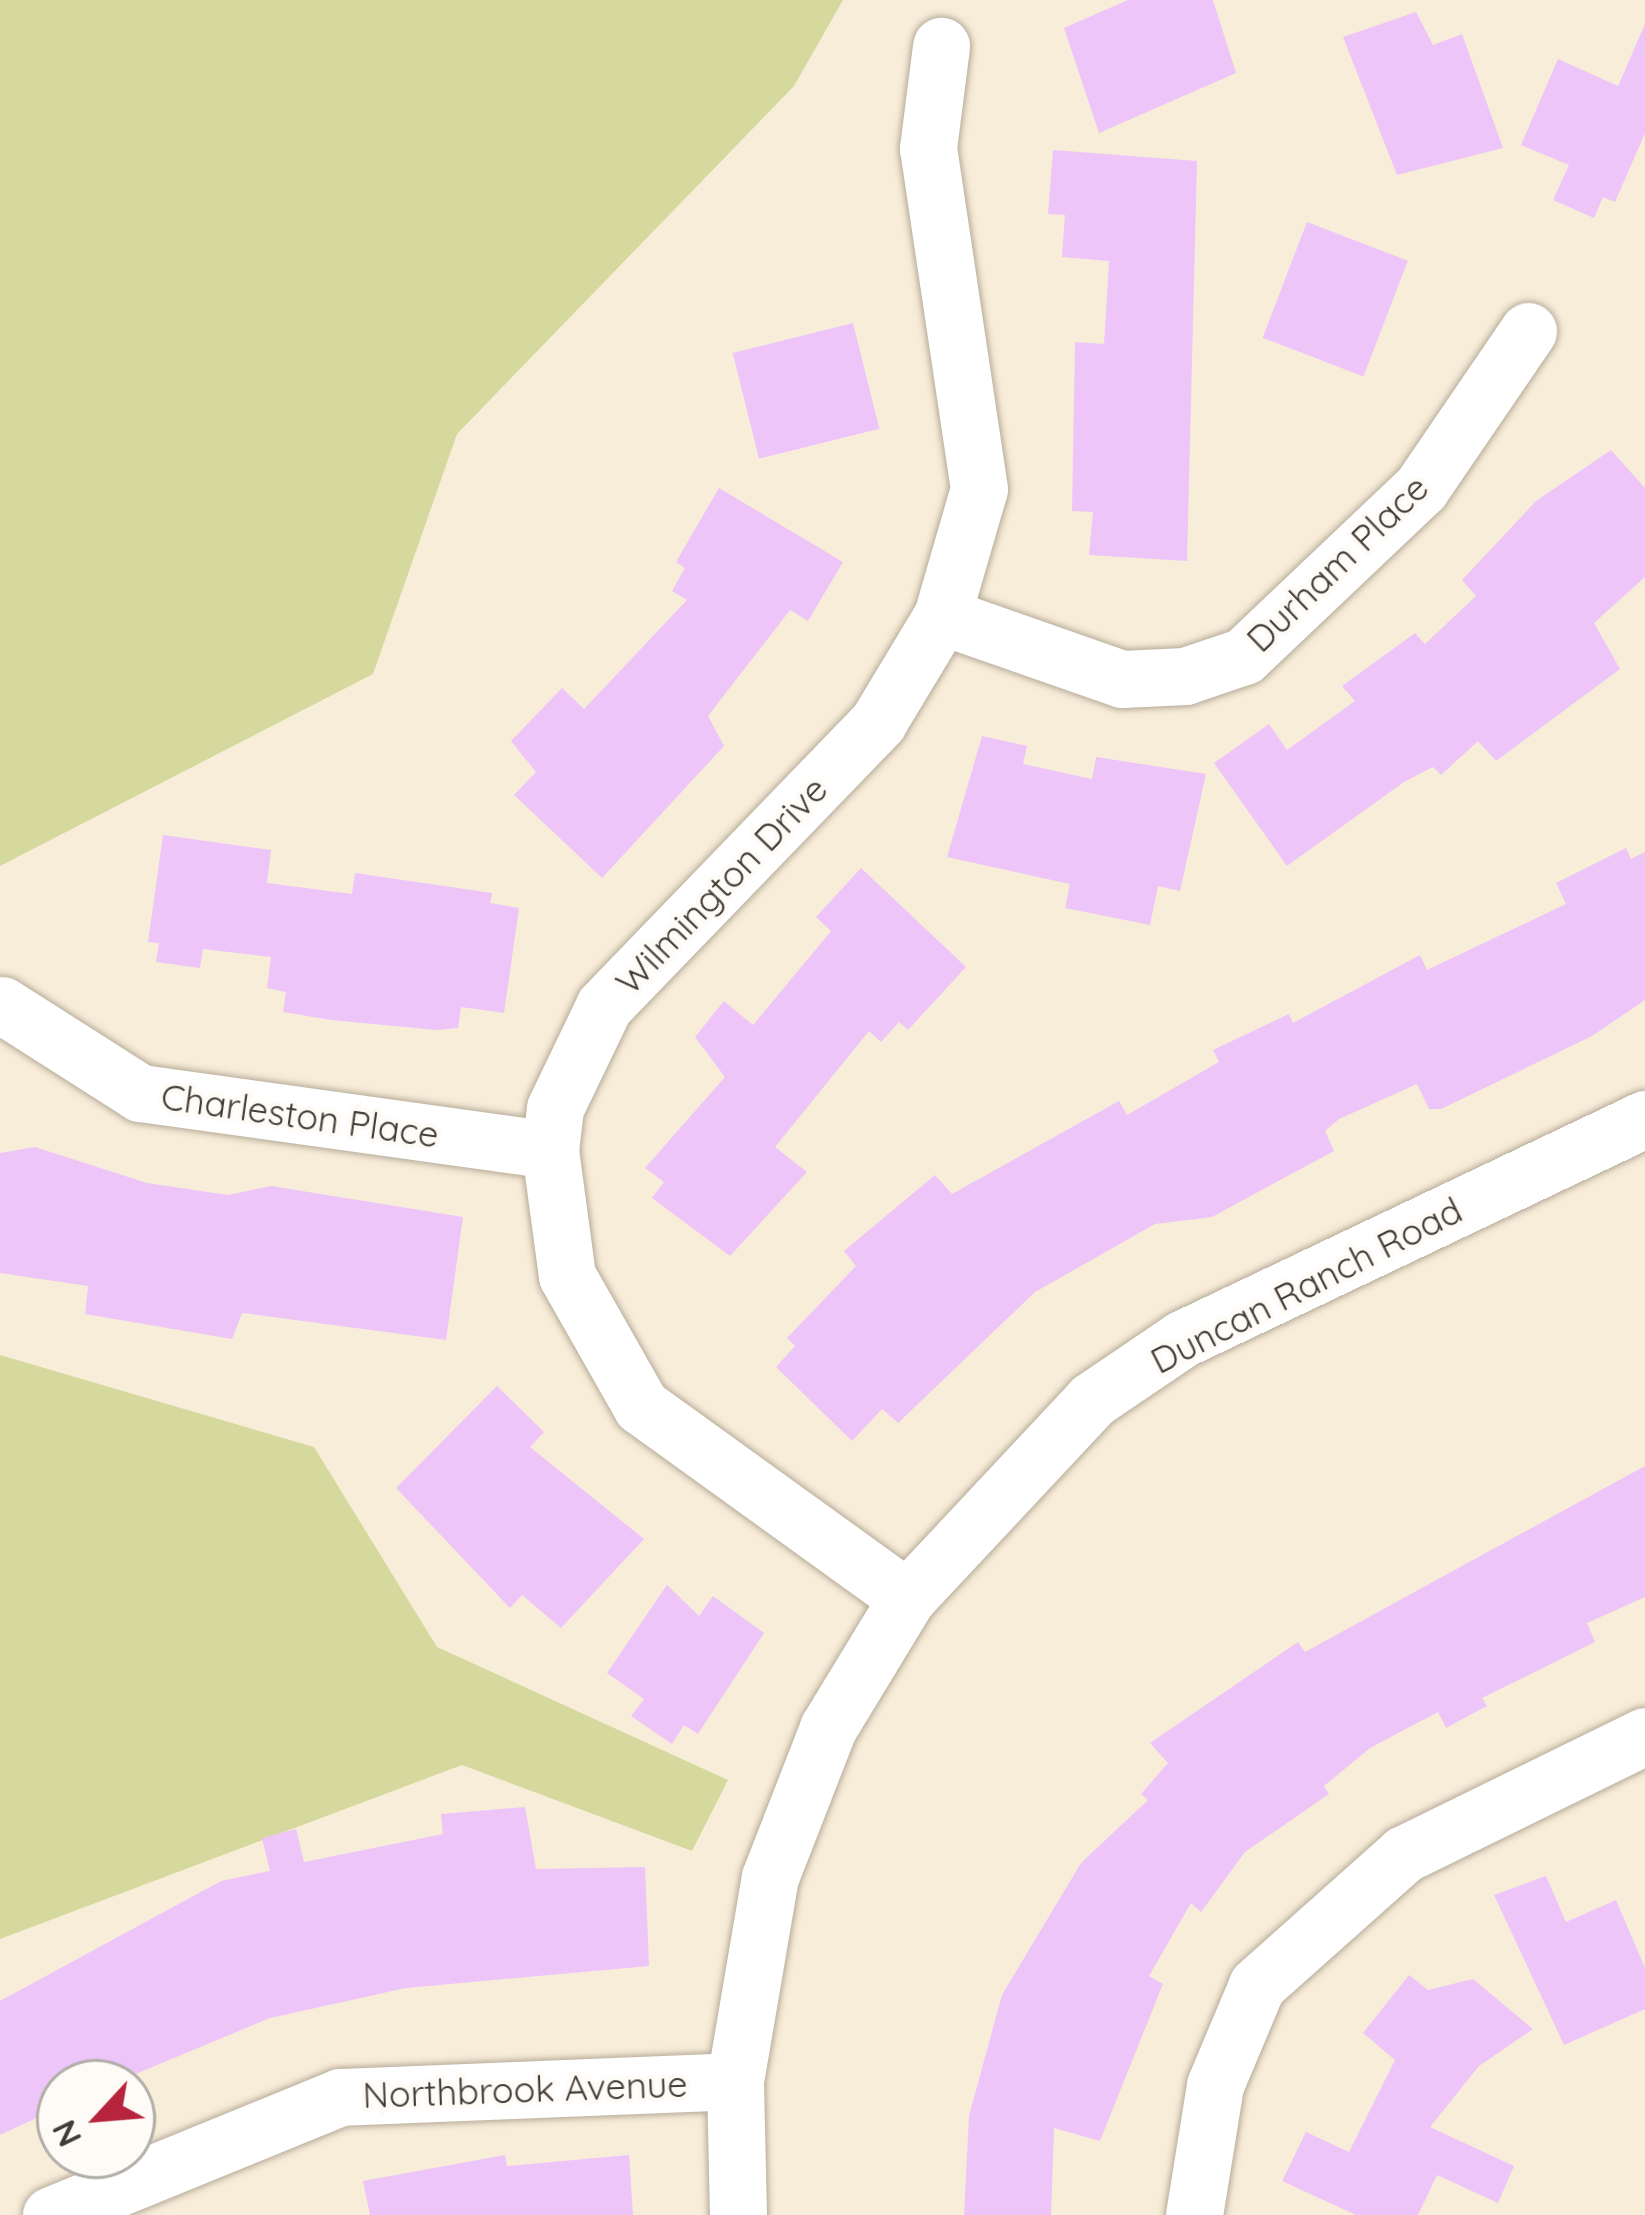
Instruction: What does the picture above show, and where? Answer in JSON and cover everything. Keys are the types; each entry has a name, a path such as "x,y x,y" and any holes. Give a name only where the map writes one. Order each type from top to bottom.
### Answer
{"street":[{"name":"Wilmington Drive","path":"907,1598 641,1406 566,1276 550,1150 555,1108 604,1006 878,722 942,616 980,489 928,148 941,46"},
{"name":"Durham Place","path":"942,616 1122,679 1185,676 1244,656 1421,488 1528,331"},
{"name":"Charleston Place","path":"2,1005 140,1093 550,1150"},
{"name":"Duncan Ranch Road","path":"738,2215 735,2081 753,1944 796,1801 907,1598 1092,1400 1182,1339 1645,1119"},
{"path":"1194,2215 1214,2085 1257,1985 1404,1854 1645,1736"},
{"name":"Northbrook Avenue","path":"51,2215 340,2096 735,2081"}],"green space":[{"path":"0,0 843,0 794,86 457,434 373,674 0,866"},
{"path":"0,1355 314,1447 437,1647 728,1780 692,1851 462,1765 0,1939"}],"building":[{"path":"1128,0 1213,0 1236,73 1099,133 1064,28"},
{"path":"1416,12 1433,45 1462,34 1503,148 1397,175 1343,37"},
{"path":"1645,24 1645,133 1615,202 1603,197 1594,218 1553,200 1569,165 1521,145 1558,59 1618,86"},
{"path":"1053,150 1197,161 1187,561 1089,555 1093,512 1072,511 1075,342 1104,344 1109,261 1062,257 1065,215 1048,214"},
{"path":"1307,222 1408,261 1363,376 1263,338"},
{"path":"853,323 879,429 759,459 733,353"},
{"path":"1611,450 1645,488 1645,577 1594,623 1620,669 1496,761 1478,741 1441,775 1433,767 1404,782 1287,866 1214,763 1269,724 1287,750 1355,701 1342,686 1415,633 1425,644 1476,596 1462,580 1536,501"},
{"path":"719,488 843,562 808,621 790,610 708,716 724,746 602,878 514,795 536,772 511,741 562,688 584,709 687,600 672,591 685,568 676,562"},
{"path":"982,736 1027,746 1023,764 1092,779 1096,757 1206,774 1180,891 1158,886 1150,925 1065,908 1070,884 947,857"},
{"path":"163,835 271,850 267,883 352,894 355,873 492,893 490,903 519,908 504,1013 461,1007 458,1028 437,1030 331,1020 283,1012 286,992 267,988 271,957 203,949 200,968 156,962 159,943 148,942"},
{"path":"1626,848 1631,859 1645,852 1645,1000 1592,1036 1441,1109 1429,1109 1417,1084 1339,1119 1325,1131 1334,1151 1212,1217 1155,1224 1035,1292 898,1423 882,1409 852,1441 776,1367 795,1346 787,1338 856,1266 844,1251 935,1175 952,1194 1119,1101 1127,1115 1219,1062 1213,1050 1289,1014 1293,1023 1420,955 1427,970 1566,904 1556,883"},
{"path":"861,868 966,967 908,1030 899,1022 881,1042 869,1031 775,1147 807,1172 730,1256 652,1198 664,1182 645,1168 725,1077 695,1037 724,1001 753,1025 831,931 816,917"},
{"path":"35,1147 147,1183 228,1195 271,1186 463,1217 446,1340 242,1313 232,1339 85,1314 88,1286 0,1273 0,1153"},
{"path":"497,1386 544,1432 530,1447 644,1539 561,1628 522,1595 510,1608 396,1488"},
{"path":"1645,1466 1645,1597 1587,1623 1595,1642 1482,1698 1487,1706 1446,1728 1438,1712 1370,1748 1324,1786 1329,1794 1245,1852 1201,1912 1191,1903 1149,1976 1163,1984 1100,2141 1054,2128 1051,2215 964,2215 969,2116 1002,1995 1081,1863 1148,1800 1141,1794 1168,1763 1150,1743 1298,1642 1305,1652"},
{"path":"667,1585 699,1616 713,1596 764,1633 698,1734 684,1725 672,1744 631,1716 644,1699 607,1673"},
{"path":"525,1807 536,1869 645,1867 649,1966 406,1988 270,2018 156,2066 156,2059 36,2059 36,2118 0,2135 0,2001 221,1881 270,1871 262,1838 296,1829 304,1862 443,1834 441,1814"},
{"path":"1546,1876 1566,1922 1616,1900 1645,1968 1645,2009 1564,2045 1494,1895"},
{"path":"1409,1975 1428,1990 1473,1979 1533,2029 1479,2066 1430,2127 1514,2166 1498,2203 1437,2175 1418,2215 1356,2215 1282,2181 1306,2132 1349,2152 1395,2060 1363,2033"},
{"path":"505,2155 507,2166 629,2155 633,2215 370,2215 363,2181"}]}
